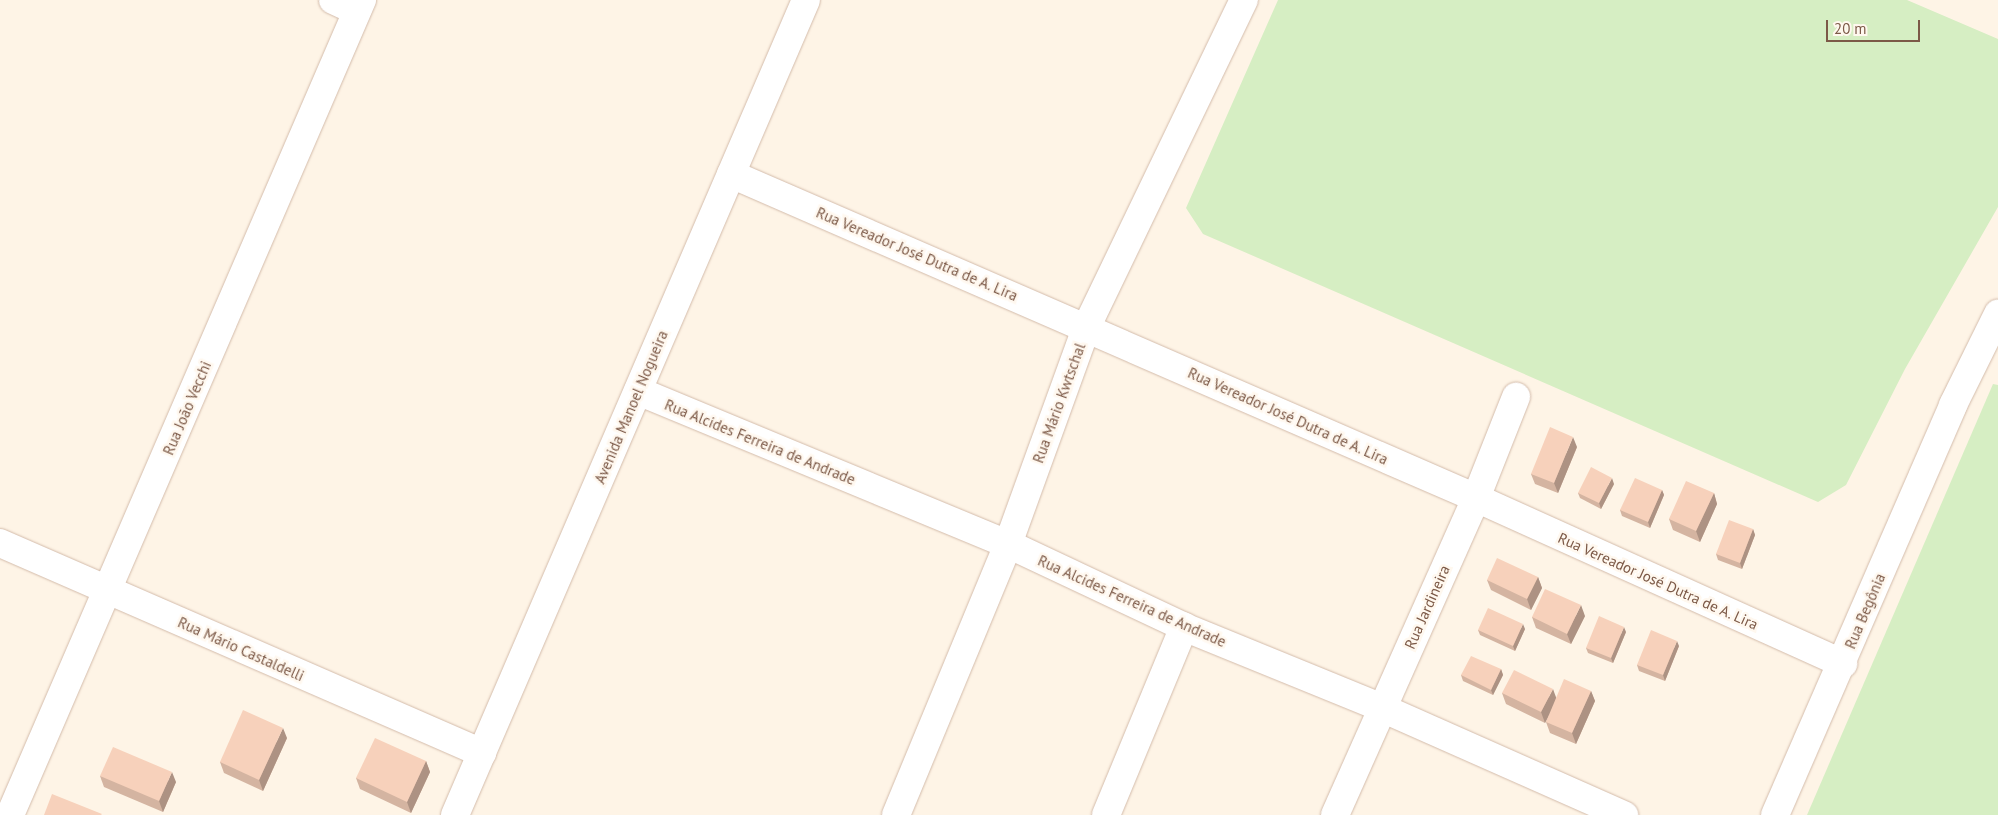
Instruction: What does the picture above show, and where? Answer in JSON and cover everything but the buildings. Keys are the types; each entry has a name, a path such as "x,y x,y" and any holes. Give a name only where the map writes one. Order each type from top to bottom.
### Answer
{"street":[{"path":"333,0 360,5"},
{"name":"Avenida Manoel Nogueira","path":"459,814 482,754 806,0"},
{"name":"Rua Mário Kwtschal","path":"896,815 1008,544 1086,328 1244,0"},
{"name":"Rua João Vecchi","path":"10,815 360,5"},
{"name":"Rua Vereador José Dutra de A. Lira","path":"731,174 1476,498 1843,664"},
{"name":"Rua Begônia","path":"1775,815 1843,664 1953,405 1998,314"},
{"name":"Rua Alcides Ferreira de Andrade","path":"638,391 1008,544 1184,627 1382,708 1624,815"},
{"name":"Rua Jardineira","path":"1335,815 1476,498 1516,397"},
{"name":"Rua Mário Castaldelli","path":"0,544 482,754"},
{"path":"1106,815 1184,627"}],"green space":[{"path":"1278,0 1907,0 1998,39 1998,207 1905,369 1846,485 1818,502 1203,234 1186,208"},
{"path":"1993,384 1998,385 1998,815 1807,815"}]}
